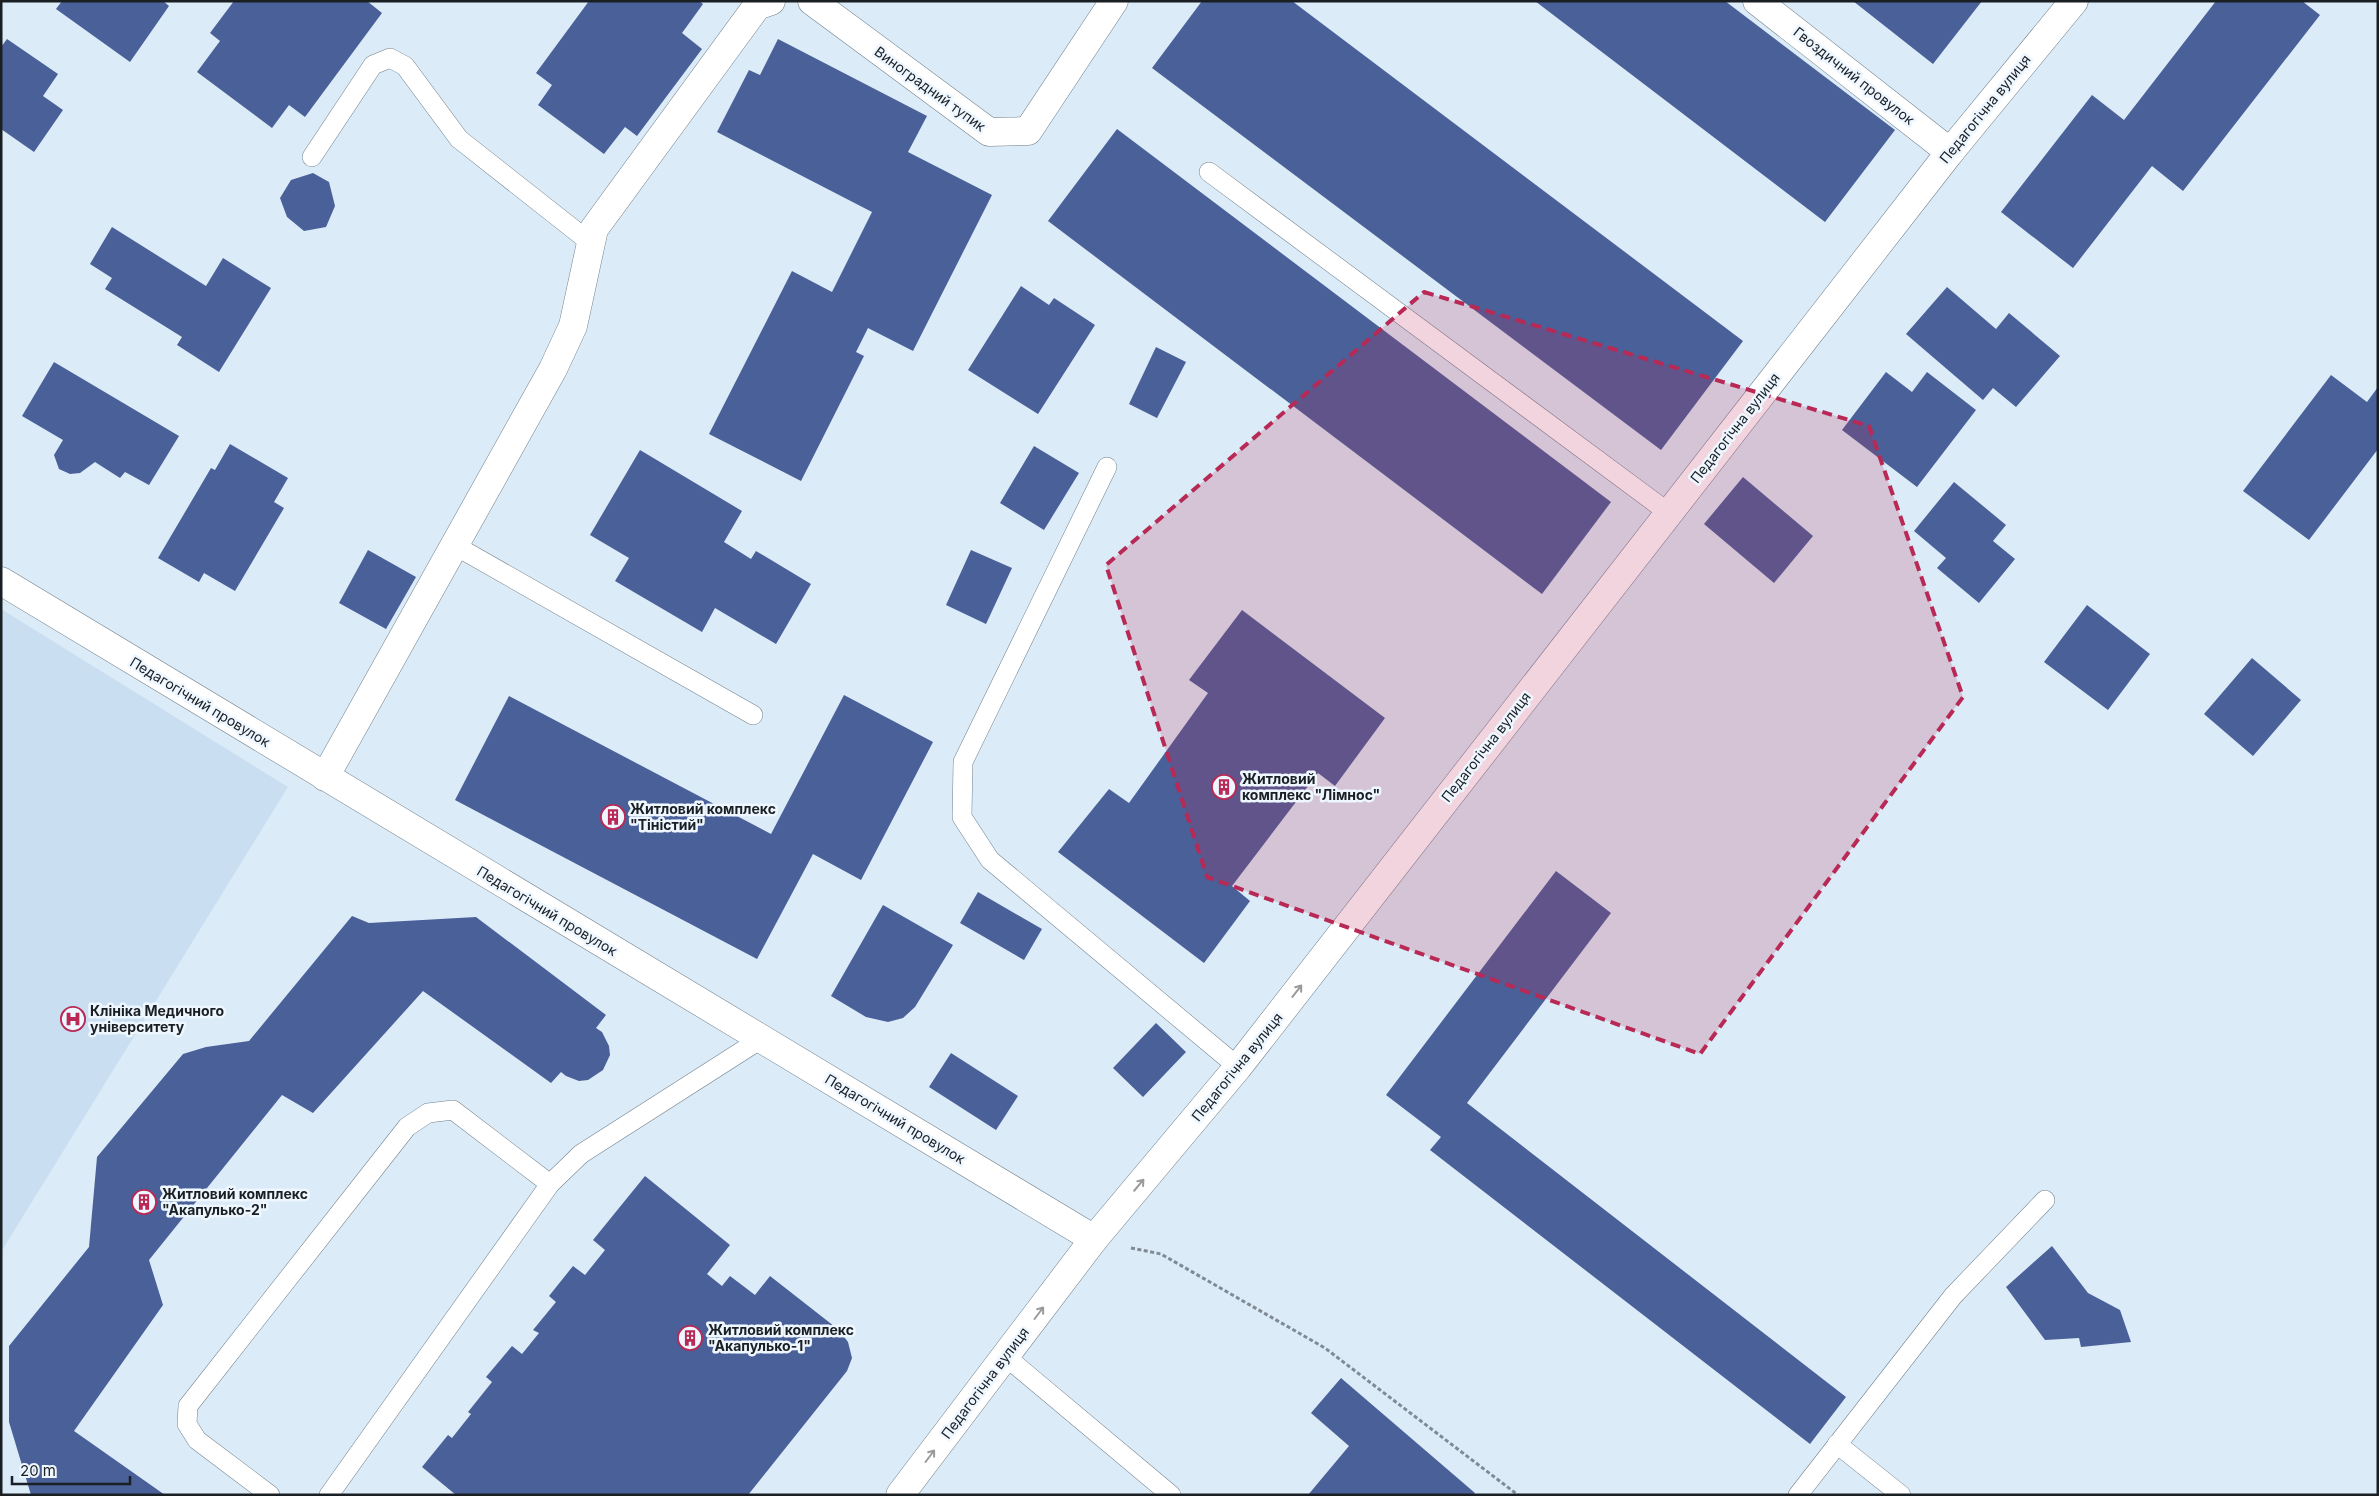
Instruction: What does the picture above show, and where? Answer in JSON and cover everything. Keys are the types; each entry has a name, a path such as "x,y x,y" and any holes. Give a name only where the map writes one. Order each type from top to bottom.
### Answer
{"street":[{"path":"325,777 553,369 573,326 594,229 757,6 771,1"},
{"name":"Виноградний тупик","path":"812,1 989,132 1028,131 1114,1"},
{"name":"Гвоздичний провулок","path":"1757,1 1950,152"},
{"name":"Педагогічна вулиця","path":"900,1495 1094,1239 1238,1067 1950,152 2074,1"},
{"name":"Педагогічний провулок","path":"1,581 1094,1239"}],"lane":[{"path":"312,157 373,65 390,58 405,66 459,139 591,243"},
{"path":"1209,172 1669,513"},
{"path":"1107,467 963,762 962,817 990,860 1238,1067"},
{"path":"454,545 752,714"},
{"path":"329,1495 550,1184 581,1154 761,1039"},
{"path":"270,1495 197,1440 187,1424 188,1406 407,1127 428,1113 453,1110 550,1184"},
{"path":"1798,1495 1953,1296 2045,1200"},
{"path":"1006,1356 1171,1495"},
{"path":"1838,1444 1901,1495"}],"path":[{"path":"1094,1239 1161,1254 1325,1348 1518,1495"}],"highlighted area":[{"path":"1424,292 1869,426 1963,697 1700,1054 1207,877 1106,565"}],"shaded area":[{"name":"Клініка Медичного університету","path":"1,609 288,787 1,1252"}],"building":[{"path":"62,1 163,1 169,6 130,62 56,9"},
{"path":"234,1 367,1 382,13 305,117 289,105 272,128 197,72 220,41 210,33"},
{"path":"589,1 699,1 703,4 682,33 702,49 637,136 625,127 604,154 538,105 552,85 536,73"},
{"path":"1202,1 1292,1 1743,341 1661,450 1152,68"},
{"path":"1535,1 1725,1 1895,130 1825,222"},
{"path":"1853,1 1982,1 1933,64"},
{"path":"2216,1 2302,1 2320,15 2183,191 2152,166 2073,268 2001,212 2092,95 2124,120"},
{"path":"7,39 58,74 43,96 63,110 34,152 1,129 1,47"},
{"path":"778,39 927,116 908,152 992,195 913,351 868,328 856,352 864,356 801,481 709,434 792,271 832,292 872,212 717,132 749,70 760,75"},
{"path":"1117,129 1611,502 1542,594 1048,221"},
{"path":"313,173 329,182 335,206 326,227 304,231 287,217 280,198 291,180"},
{"path":"112,227 206,286 223,258 271,288 219,372 177,345 182,337 105,289 112,278 90,264"},
{"path":"1021,286 1049,305 1054,298 1095,325 1038,414 968,370"},
{"path":"1947,287 1996,329 2009,313 2060,356 2016,407 1993,388 1983,400 1906,334"},
{"path":"1156,347 1186,362 1157,418 1129,404"},
{"path":"54,362 179,436 149,485 125,472 120,478 95,462 80,473 70,474 59,469 54,455 63,440 22,416"},
{"path":"1886,372 1912,392 1927,372 1976,410 1917,487 1842,430"},
{"path":"2331,375 2367,402 2378,387 2378,449 2309,540 2243,491"},
{"path":"230,444 288,478 274,502 284,508 235,591 204,573 199,582 158,558 211,468 215,470"},
{"path":"1034,446 1079,473 1044,530 1000,503"},
{"path":"640,450 742,511 724,542 751,559 756,551 811,584 776,644 715,608 702,632 615,581 629,558 590,535"},
{"path":"1743,477 1813,536 1774,583 1704,524"},
{"path":"1954,482 2006,525 1993,541 2015,559 1979,603 1937,568 1946,558 1914,531"},
{"path":"368,550 416,577 386,629 339,603"},
{"path":"971,550 1012,568 986,624 946,605"},
{"path":"2087,605 2150,654 2108,710 2044,662"},
{"name":"Житловий комплекс \"Лімнос\"","path":"1242,610 1385,718 1335,786 1318,773 1232,886 1250,901 1204,963 1058,852 1109,789 1129,803 1208,693 1189,680"},
{"path":"2252,658 2301,700 2253,756 2204,714"},
{"name":"Житловий комплекс \"Тіністий\"","path":"844,695 933,742 861,880 813,854 757,959 455,800 509,696 771,834"},
{"path":"1556,871 1611,913 1467,1103 1846,1397 1810,1444 1430,1150 1441,1137 1386,1095"},
{"path":"978,892 1042,929 1024,960 960,923"},
{"path":"883,905 953,945 915,1007 903,1018 888,1022 866,1017 831,996"},
{"name":"Житловий комплекс \"Акапулько-2\"","path":"352,916 369,923 476,917 606,1015 596,1028 602,1032 609,1046 610,1055 603,1070 588,1080 579,1081 561,1072 551,1083 423,991 313,1113 282,1095 149,1260 163,1305 74,1431 165,1495 31,1495 9,1422 9,1346 89,1247 97,1157 183,1054 206,1047 249,1041"},
{"path":"1156,1023 1186,1052 1143,1097 1113,1068"},
{"path":"951,1053 1018,1096 996,1130 929,1087"},
{"name":"Житловий комплекс \"Акапулько-1\"","path":"645,1176 730,1245 707,1274 722,1286 730,1276 755,1295 770,1276 839,1330 848,1342 852,1358 847,1371 748,1495 456,1495 422,1467 448,1435 452,1438 471,1414 468,1412 492,1382 486,1377 512,1346 522,1354 539,1333 533,1330 556,1302 549,1296 573,1266 585,1275 605,1250 593,1240"},
{"path":"2052,1246 2088,1293 2120,1310 2131,1342 2081,1347 2079,1338 2045,1340 2006,1287"},
{"path":"1341,1378 1475,1493 1473,1495 1308,1495 1349,1446 1311,1413"}],"place":[{"name":"Житловий комплекс \"Лімнос\"","path":"1224,787"},
{"name":"Житловий комплекс \"Тіністий\"","path":"613,817"},
{"name":"Клініка Медичного університету","path":"73,1019"},
{"name":"Житловий комплекс \"Акапулько-2\"","path":"144,1202"},
{"name":"Житловий комплекс \"Акапулько-1\"","path":"690,1338"}]}
